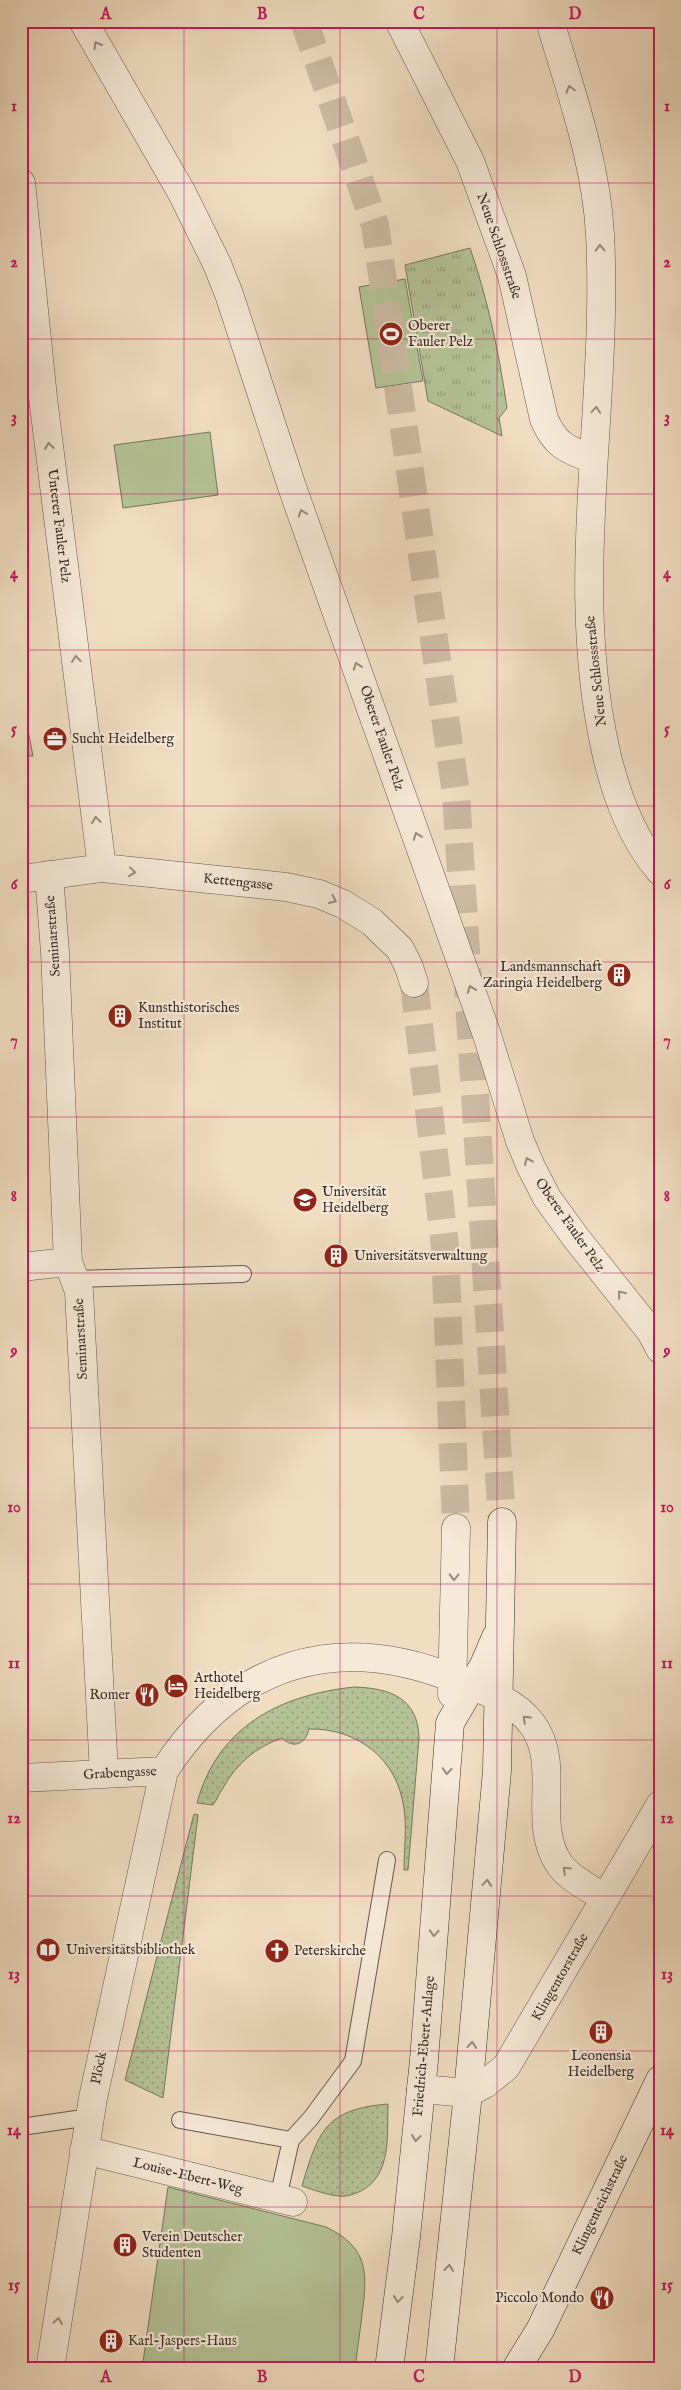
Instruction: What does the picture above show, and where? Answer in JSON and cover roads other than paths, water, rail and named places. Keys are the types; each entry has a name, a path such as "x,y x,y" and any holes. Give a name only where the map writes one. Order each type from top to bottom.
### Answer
{"street":[{"name":"Oberer Fauler Pelz","path":"83,21 182,194 226,286 292,487 487,1035 520,1141 531,1167 547,1198 576,1238 657,1333"},
{"name":"Neue Schlossstraße","path":"399,21 470,161 512,276 544,419 554,438 562,446 593,459"},
{"name":"Neue Schlossstraße","path":"550,21 589,159 600,231 600,350 593,459 589,586 597,702 609,762 622,806 637,839 660,871"},
{"name":"Unterer Fauler Pelz","path":"21,183 43,398 102,868"},
{"name":"Kettengasse","path":"21,879 102,868 286,888 319,894 343,904 372,922 400,949 414,982"},
{"name":"Seminarstraße","path":"49,875 71,1270 79,1291 104,1774"},
{"path":"21,1268 71,1270"},
{"path":"439,2369 468,2093 496,1771 502,1522"},
{"path":"456,1528 462,1682 484,1711 496,1771"},
{"name":"Friedrich-Ebert-Anlage","path":"389,2369 421,2089 450,1722 462,1682 484,1665 500,1627"},
{"name":"Grabengasse","path":"21,1778 164,1771 193,1732 209,1715 257,1681 292,1665 335,1657 376,1657 409,1664 462,1682 499,1698 530,1722 543,1743 547,1830 555,1856 561,1866 573,1877 605,1898"},
{"name":"Plöck","path":"50,2369 90,2117 164,1771"},
{"name":"Klingentorstraße","path":"468,2093 484,2084 509,2063 660,1805"},
{"name":"Klingenteichstraße","path":"516,2369 540,2330 660,2080"},
{"path":"421,2089 468,2093"},
{"name":"Louise-Ebert-Weg","path":"84,2150 286,2200"},
{"name":"Klingenteichstraße","path":"528,2369 540,2330"}],"lane":[{"path":"71,1270 243,1274"},
{"path":"286,2200 291,2140 311,2118 352,2061 387,1860"},
{"path":"21,2126 90,2117"},
{"path":"180,2120 291,2140"}],"tunnel":[{"path":"304,21 375,225 456,794 502,1522"},
{"path":"414,983 445,1247 456,1528"}],"place":[{"name":"Oberer Fauler Pelz","path":"391,334"},
{"name":"Sucht Heidelberg","path":"55,739"},
{"name":"Landsmannschaft Zaringia Heidelberg","path":"619,975"},
{"name":"Kunsthistorisches Institut","path":"120,1016"},
{"name":"Universität Heidelberg","path":"305,1200"},
{"name":"Universitätsverwaltung","path":"336,1256"},
{"name":"Arthotel Heidelberg","path":"176,1686"},
{"name":"Romer","path":"147,1695"},
{"name":"Universitätsbibliothek","path":"48,1950"},
{"name":"Peterskirche","path":"277,1951"},
{"name":"Leonensia Heidelberg","path":"601,2032"},
{"name":"Verein Deutscher Studenten","path":"125,2245"},
{"name":"Piccolo Mondo","path":"602,2298"},
{"name":"Karl-Jaspers-Haus","path":"111,2341"}]}
